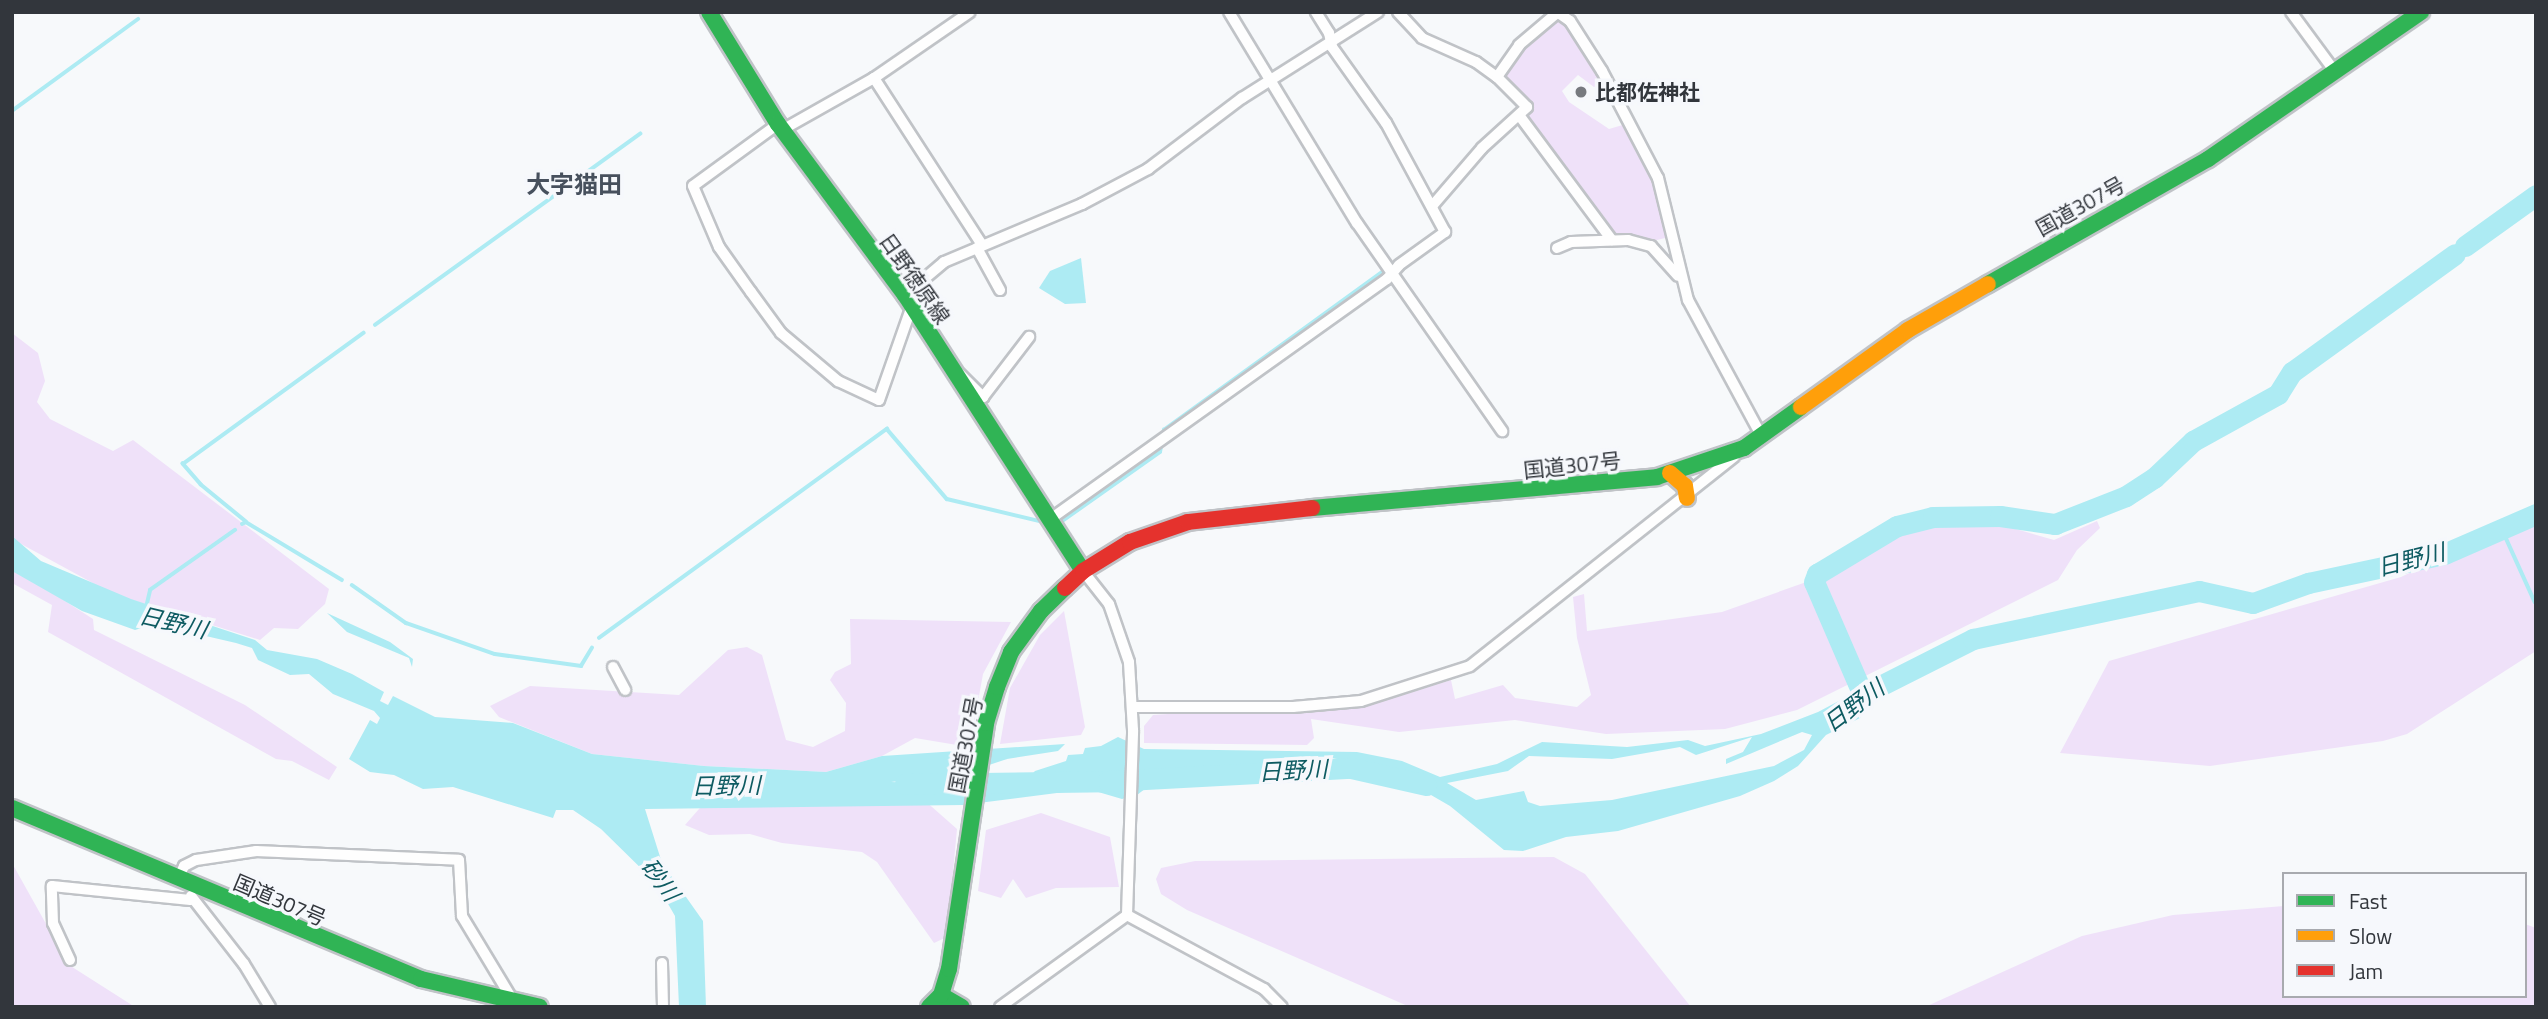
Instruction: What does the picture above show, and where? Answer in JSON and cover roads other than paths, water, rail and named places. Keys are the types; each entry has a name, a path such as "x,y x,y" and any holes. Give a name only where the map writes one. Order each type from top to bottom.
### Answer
{"main road":[{"name":"日野徳原線","path":"709,12 780,127 909,300 1083,571"},
{"name":"国道307号","path":"935,1001 957,927 986,723 1012,652 1041,611 1083,571 1130,542 1188,522 1237,514 1593,486 1670,473 1744,448 1908,330 2208,159 2421,12"},
{"path":"1670,473 1685,486 1687,498"},
{"name":"国道307号","path":"12,808 187,889 421,979 540,1007"},
{"path":"935,1001 962,1007"}],"street":[{"path":"970,12 874,78 780,127 693,186 719,247 781,333 838,382 879,400 909,300 924,274 1082,204 1148,169 1242,98 1271,83 1331,40 1378,12"},
{"path":"1229,12 1271,83 1393,272 1502,431"},
{"path":"1049,520 1445,232 1433,205 1316,12"},
{"path":"1398,12 1422,38 1476,62 1497,77 1527,107 1482,148 1433,205"},
{"path":"1497,77 1519,45 1558,12 1570,21 1596,61 1658,177 1677,246 1678,276"},
{"path":"2291,12 2336,73"},
{"path":"874,78 980,247 1000,290"},
{"path":"1519,115 1612,240"},
{"path":"1557,248 1612,240 1651,246 1678,276 1762,437"},
{"path":"957,375 963,372 983,397 1030,337"},
{"path":"1133,708 1329,704 1361,701 1431,681 1490,653 1687,498 1744,448"},
{"path":"1000,1007 1127,915 1130,895 1133,708 1123,634 1109,604 1083,571"},
{"path":"613,667 625,690"},
{"path":"271,1007 244,964 187,889 184,866 196,860 256,850 459,860 462,916 513,1002"},
{"path":"70,960 53,923 52,886 187,889"},
{"path":"1127,915 1264,989 1282,1007"},
{"path":"662,963 663,1007"}],"water":[{"path":"1081,258 1086,303 1065,304 1039,288 1050,271"},
{"name":"砂川","path":"12,536 41,561 131,599 255,640 267,650 317,659 352,674 384,692 380,701 388,705 393,696 435,717 513,723 592,754 704,766 826,772 882,756 1065,744 1058,751 1007,759 968,772 891,782 968,785 1025,781 1035,771 1066,761 1068,755 1083,754 1085,748 1101,746 1118,737 1144,749 1357,752 1402,761 1440,777 1497,764 1542,742 1627,747 1688,740 1705,746 1761,734 1818,712 1886,676 1889,680 1877,689 1860,718 1826,735 1798,766 1774,781 1740,796 1618,831 1566,837 1523,851 1504,850 1450,806 1393,773 1333,758 1163,775 1137,795 1122,799 1088,789 963,805 645,809 662,863 703,921 706,1007 679,1007 675,916 656,883 601,829 573,810 556,810 553,818 453,787 423,789 394,775 370,772 349,759 370,720 377,724 380,718 374,711 333,694 309,674 290,675 258,660 252,648 236,643 154,624 135,630 82,611 12,571","holes":["1802,732 1812,735 1804,750 1774,766 1612,800 1540,806 1528,802 1524,791 1476,800 1447,783 1508,771 1529,756 1612,759 1680,747 1696,755 1752,737 1743,752 1726,759 1726,764","1062,772 1086,772 1096,777 1089,784 1037,786 1040,778"]},
{"path":"327,613 390,642 413,659 412,667 409,658 347,632"}],"waterway":[{"path":"12,111 138,19"},
{"path":"375,325 640,134"},
{"path":"2465,246 2536,195"},
{"path":"1863,695 1814,582 1817,574 1897,526 1933,517 2000,516 2055,524 2126,496 2154,478 2193,441 2278,394 2292,372 2455,254"},
{"path":"1163,435 1164,430 1382,272"},
{"path":"246,522 201,485 183,464 363,333"},
{"path":"599,638 887,429 947,499 1039,521"},
{"path":"1061,522 1160,452 1161,447"},
{"name":"日野川","path":"1866,693 1973,639 2199,591 2253,603 2308,583 2444,554 2536,514"},
{"path":"242,524 246,522 342,580"},
{"path":"146,608 150,590 235,530"},
{"path":"2503,531 2535,602"},
{"path":"352,585 406,623 495,654 581,666 592,648"},
{"name":"日野川","path":"905,784 1108,781 1351,768 1426,785"}],"place":[{"name":"比都佐神社","path":"1581,92"}],"district":[{"name":"大字猫田","path":"574,185"}]}
